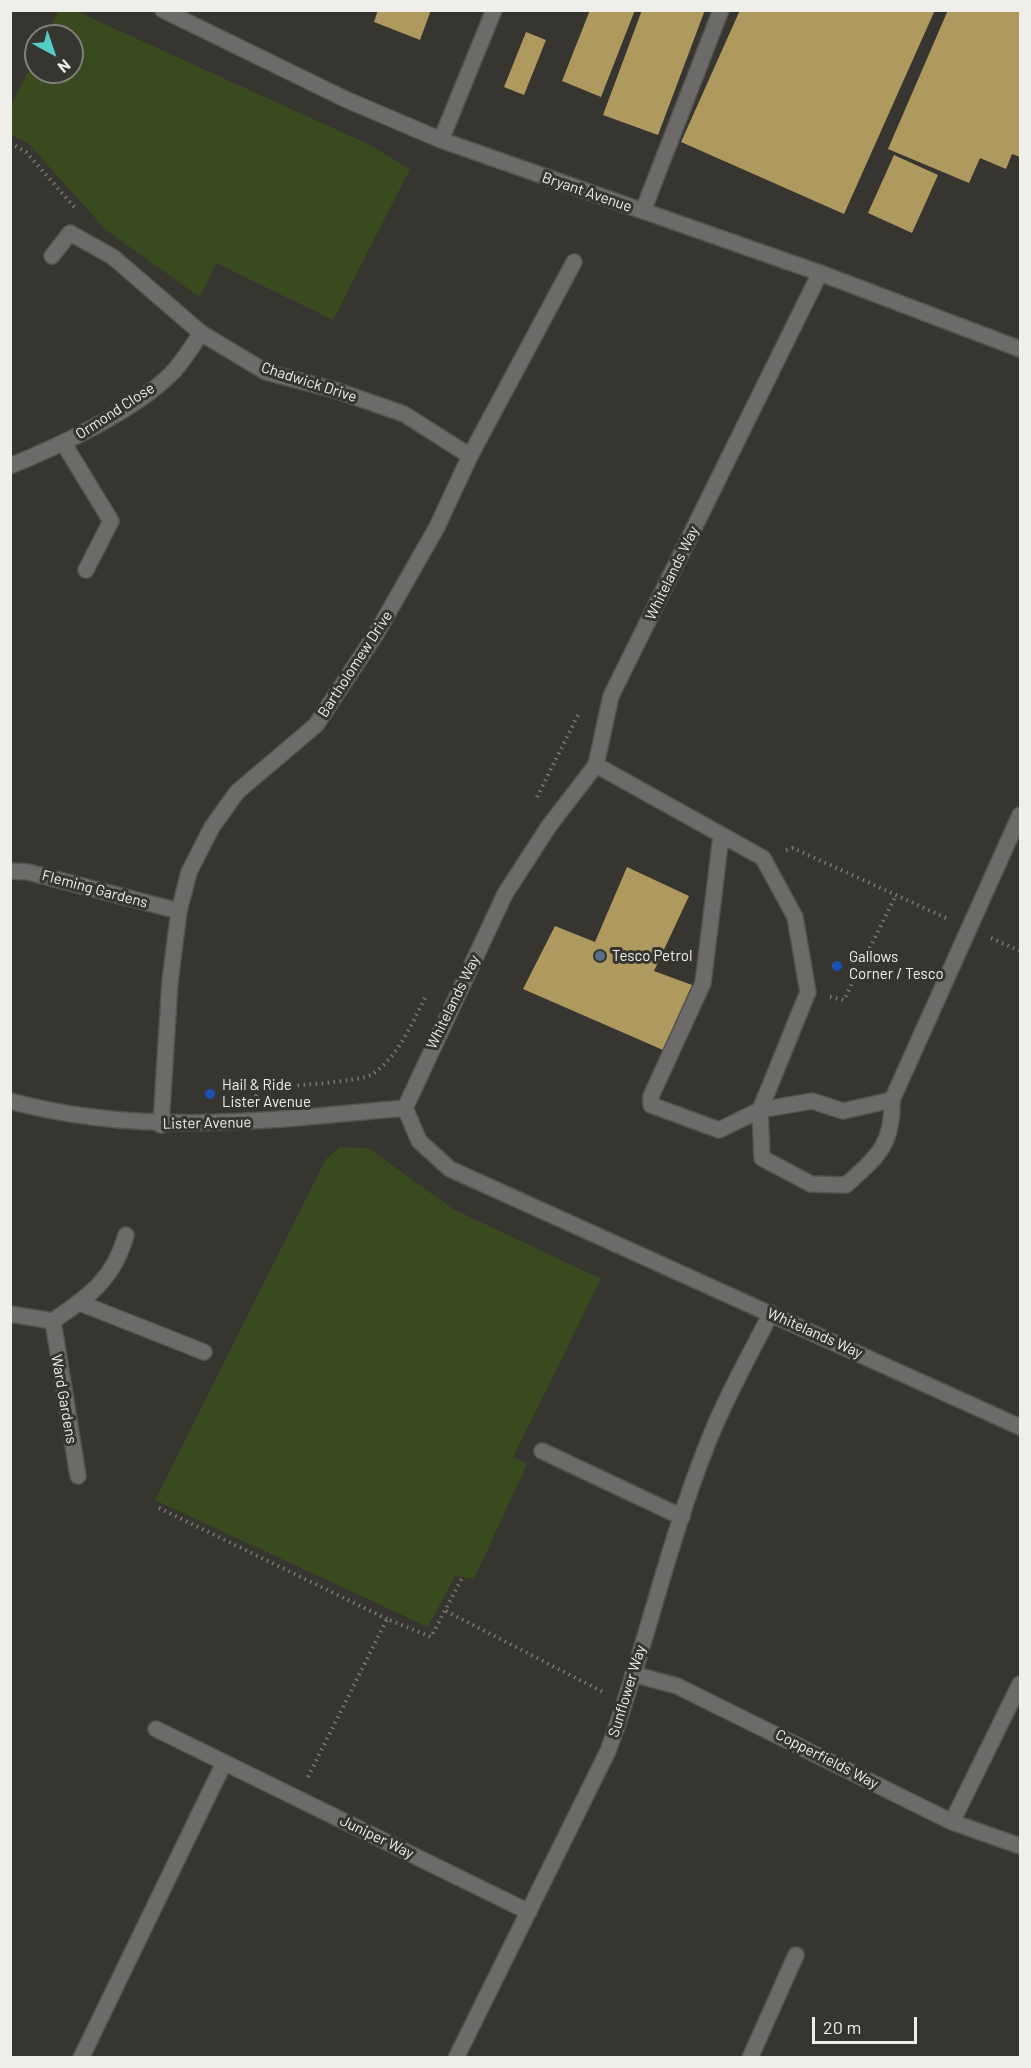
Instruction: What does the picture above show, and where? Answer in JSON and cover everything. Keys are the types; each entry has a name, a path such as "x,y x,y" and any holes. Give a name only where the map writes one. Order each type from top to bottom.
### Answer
{"street":[{"name":"Bryant Avenue","path":"163,10 312,84 441,140 820,273 1020,349"},
{"path":"441,140 494,10"},
{"path":"643,211 721,10"},
{"path":"52,256 70,233"},
{"name":"Chadwick Drive","path":"70,233 113,257 201,333 266,372 334,390 404,414 470,456"},
{"name":"Bartholomew Drive","path":"161,1125 170,981 178,911 189,872 212,827 237,792 316,725 376,634 437,527 470,456 574,262"},
{"name":"Whitelands Way","path":"820,273 611,696 596,765 549,826 505,894 405,1108 419,1141 450,1168 1020,1427"},
{"name":"Ormond Close","path":"10,466 64,444 137,399 171,374 201,333"},
{"path":"64,444 111,521 86,570"},
{"path":"596,765 764,858 795,917 808,992 760,1110 762,1158 811,1184 846,1185 877,1158 892,1126 892,1100 1020,815"},
{"path":"721,836 703,983 650,1103 670,1114 719,1130 760,1110 812,1101 843,1112 892,1100"},
{"name":"Fleming Gardens","path":"10,871 28,872 178,911"},
{"name":"Lister Avenue","path":"10,1101 51,1112 161,1125 248,1123 405,1108"},
{"path":"10,1314 53,1322 80,1303 119,1259 126,1235"},
{"path":"80,1303 204,1352"},
{"name":"Sunflower Way","path":"456,2058 608,1751 626,1704 633,1674 707,1444 771,1313"},
{"name":"Ward Gardens","path":"53,1322 78,1476"},
{"path":"542,1450 682,1517"},
{"name":"Copperfields Way","path":"633,1674 677,1686 736,1713 952,1822 1020,1846"},
{"path":"952,1822 1020,1684"},
{"name":"Juniper Way","path":"156,1730 529,1912"},
{"path":"81,2058 224,1763"},
{"path":"750,2058 796,1955"}],"path":[{"path":"10,143 26,152 82,217 70,233"},
{"path":"549,826 535,801 583,706 611,696"},
{"path":"764,858 793,848 1020,951"},
{"path":"808,992 844,1000 896,895"},
{"path":"248,1123 258,1088 355,1080 371,1075 401,1044 426,996"},
{"path":"159,1508 387,1619 431,1637 462,1578"},
{"path":"446,1611 626,1704"},
{"path":"298,1798 387,1619"}],"green space":[{"path":"59,11 76,11 370,145 410,169 333,320 216,263 200,297 106,230 28,143 11,135 11,106 24,80 24,84 84,84 84,24 52,24"},
{"path":"340,1147 368,1148 453,1209 601,1279 513,1457 527,1464 474,1579 455,1576 428,1627 155,1500 326,1159"}],"building":[{"path":"378,10 431,10 420,40 374,22"},
{"path":"590,10 635,10 601,97 562,81"},
{"path":"642,10 705,10 658,135 603,115"},
{"path":"740,10 935,10 844,214 681,142"},
{"path":"948,10 1020,10 1020,157 1012,154 1006,169 980,158 969,183 888,149"},
{"path":"526,32 546,40 524,95 504,87"},
{"path":"894,155 938,175 912,233 868,213"},
{"name":"Tesco Petrol","path":"627,867 689,896 654,971 692,985 663,1050 523,989 555,926 595,942"}],"place":[{"name":"Tesco Petrol","path":"600,956"},
{"name":"Gallows Corner / Tesco","path":"837,966"},
{"name":"Hail & Ride Lister Avenue","path":"210,1094"}]}
